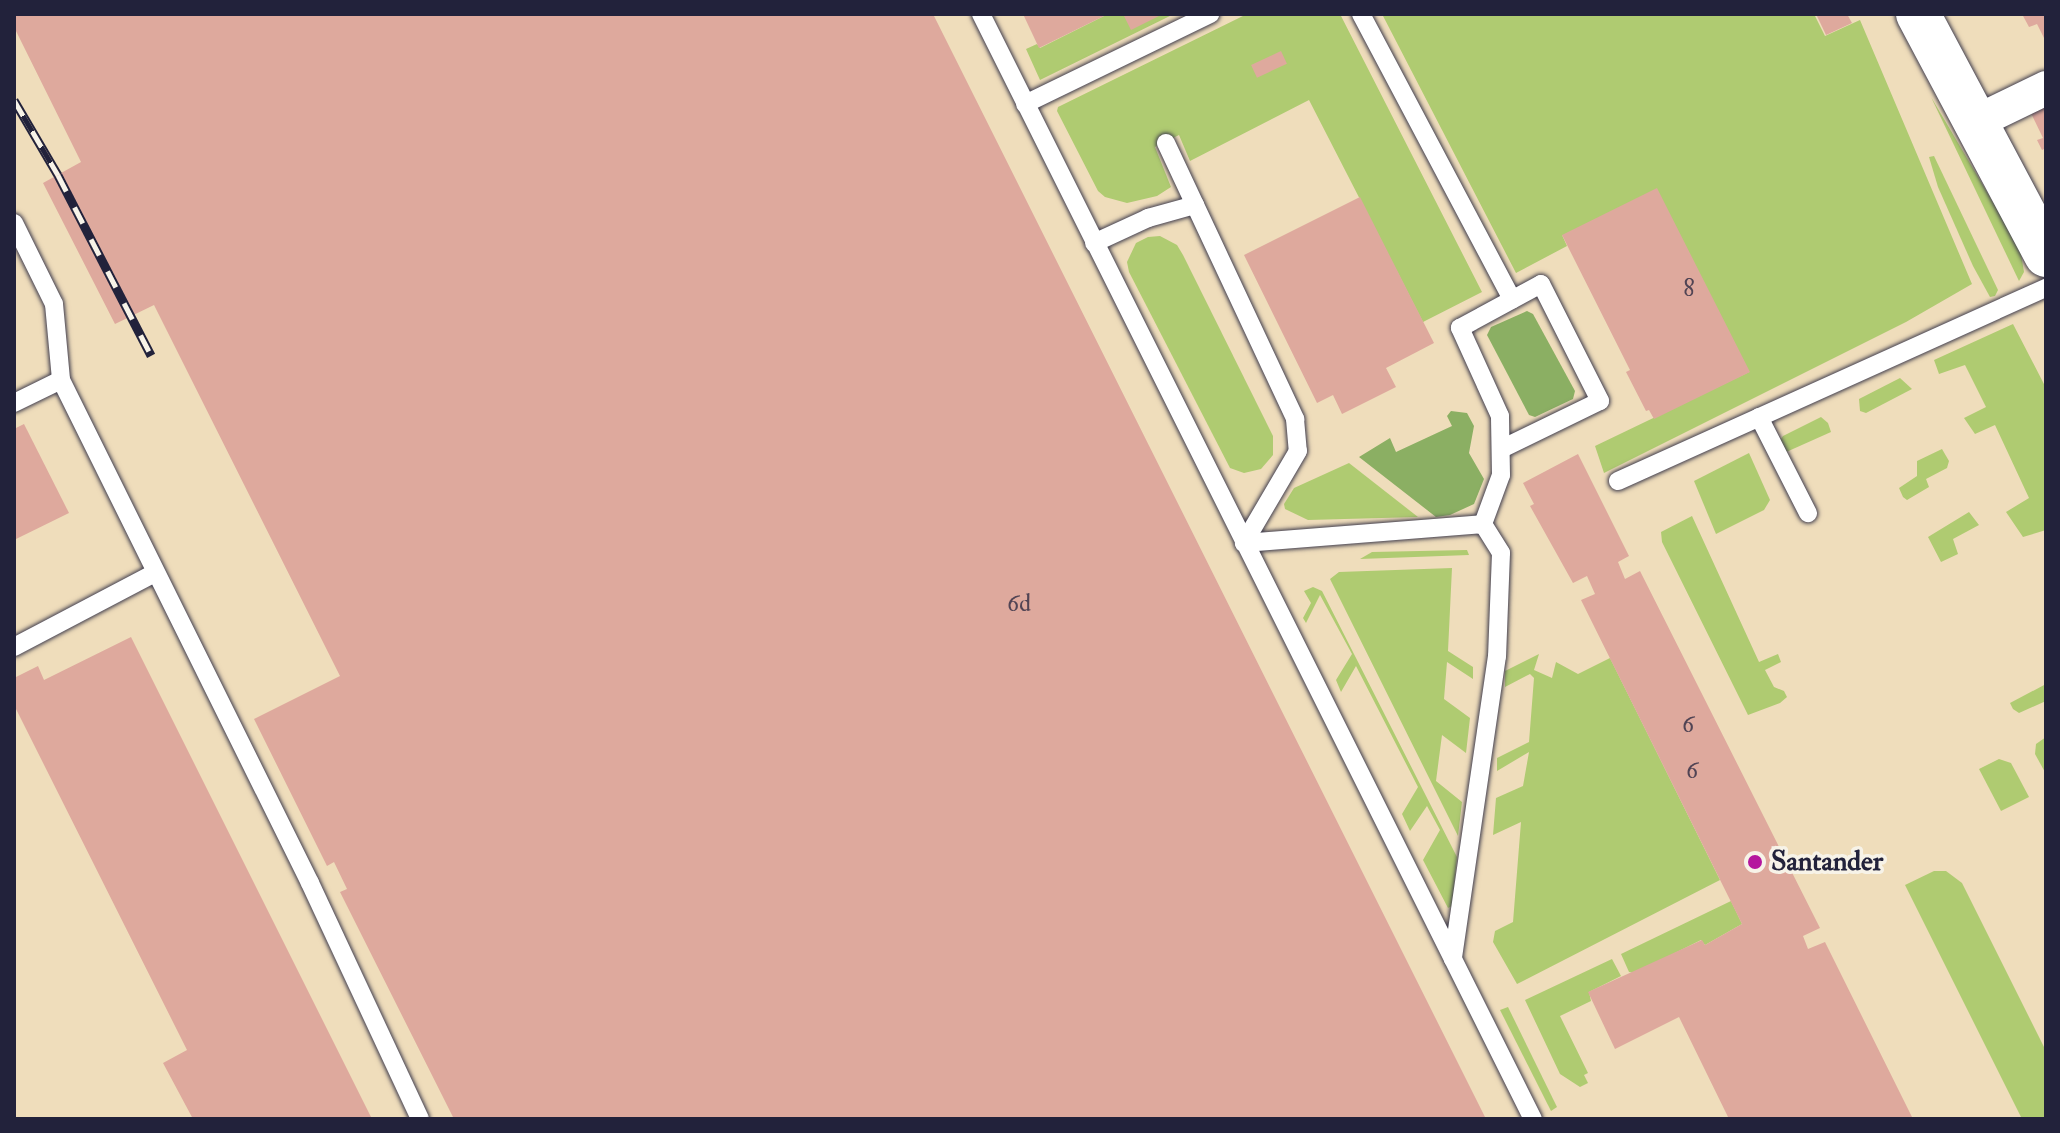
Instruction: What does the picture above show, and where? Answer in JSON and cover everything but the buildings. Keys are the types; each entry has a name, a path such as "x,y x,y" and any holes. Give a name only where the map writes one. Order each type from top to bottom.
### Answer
{"street":[{"path":"1918,14 2046,255"},
{"path":"1976,122 2046,88"}],"lane":[{"path":"981,14 1533,1119"},
{"path":"1025,104 1210,14"},
{"path":"1361,14 1512,299"},
{"path":"1166,143 1295,419 1298,451 1244,543"},
{"path":"1094,243 1148,218 1195,205"},
{"path":"14,223 54,304 61,380 310,883 420,1119"},
{"path":"1483,524 1501,475 1500,416 1460,328 1541,284 1600,401 1501,449"},
{"path":"1618,481 2046,288"},
{"path":"14,403 61,380"},
{"path":"1759,417 1808,513"},
{"path":"1244,543 1483,524"},
{"path":"1453,959 1497,656 1501,553 1483,524"},
{"path":"14,647 155,573"}],"green space":[{"path":"1108,14 1174,14 1040,80 1026,49 1037,44 1040,48"},
{"path":"1247,14 1340,14 1482,292 1423,322 1309,100 1190,161 1179,135 1155,147 1171,187 1157,196 1127,203 1105,197 1098,191 1057,111 1058,107"},
{"path":"1382,14 1814,14 1825,36 1860,20 1972,284 1906,322 1604,473 1595,446 1749,372 1562,235 1567,246 1516,273"},
{"path":"1931,97 2020,248 2024,272 2019,281"},
{"path":"1934,156 1998,290 1995,296 1990,297 1973,266 1938,187 1929,157"},
{"path":"1160,236 1177,245 1183,255 1273,436 1273,455 1261,469 1244,473 1230,468 1129,272 1127,262 1136,243"},
{"path":"1527,311 1533,314 1575,391 1573,399 1535,417 1529,415 1487,335 1491,327"},
{"path":"2013,324 2046,388 2046,530 2023,537 2006,512 2029,498 1995,425 1975,434 1964,418 1986,407 1965,365 1939,374 1934,360"},
{"path":"1900,378 1912,389 1866,413 1860,411 1859,399"},
{"path":"1451,411 1467,413 1474,426 1469,453 1484,479 1474,504 1450,515 1436,517 1359,457 1390,438 1396,452 1452,426 1447,416"},
{"path":"1821,417 1828,423 1831,432 1784,453 1779,442 1783,436"},
{"path":"1942,449 1949,461 1947,468 1926,479 1929,487 1907,500 1899,488 1917,476 1917,461"},
{"path":"1749,453 1770,500 1764,510 1716,534 1694,481"},
{"path":"1349,463 1418,517 1308,520 1285,509 1284,504 1294,488"},
{"path":"1969,512 1979,525 1953,539 1958,554 1941,562 1928,537"},
{"path":"1692,516 1759,662 1778,654 1781,662 1765,670 1774,687 1784,691 1787,697 1780,703 1748,715 1662,542 1661,532"},
{"path":"1467,550 1469,555 1360,559 1372,552"},
{"path":"1452,568 1448,651 1473,667 1473,679 1447,662 1444,699 1470,718 1466,753 1442,735 1436,781 1462,802 1458,836 1330,579 1339,572"},
{"path":"1313,587 1322,591 1457,857 1452,906 1448,908 1423,860 1440,830 1427,806 1410,831 1402,814 1418,787 1356,666 1341,692 1336,680 1352,654 1320,595 1306,623 1303,618 1311,603 1304,591"},
{"path":"1539,654 1534,670 1552,678 1556,662 1578,674 1610,658 1720,880 1517,984 1493,942 1495,931 1513,922 1521,822 1493,835 1496,798 1523,786 1529,752 1497,771 1497,758 1529,742 1534,678 1530,674 1505,687 1505,671"},
{"path":"2046,684 2046,701 2019,713 2013,709 2010,703"},
{"path":"2046,737 2046,774 2035,754 2036,744"},
{"path":"1999,759 2011,763 2029,797 2001,811 1979,769"},
{"path":"1934,871 1946,871 1962,883 2046,1051 2046,1119 2022,1119 1905,885"},
{"path":"1731,901 1742,924 1705,945 1701,940 1635,973 1629,972 1621,954"},
{"path":"1612,959 1621,976 1589,992 1591,1001 1560,1016 1588,1073 1584,1075 1588,1083 1580,1087 1560,1074 1525,1000"},
{"path":"1508,1007 1557,1107 1551,1111 1500,1010"}],"railway":[{"path":"14,100 58,175 151,355"}],"place":[{"name":"Santander","path":"1755,862"}]}
